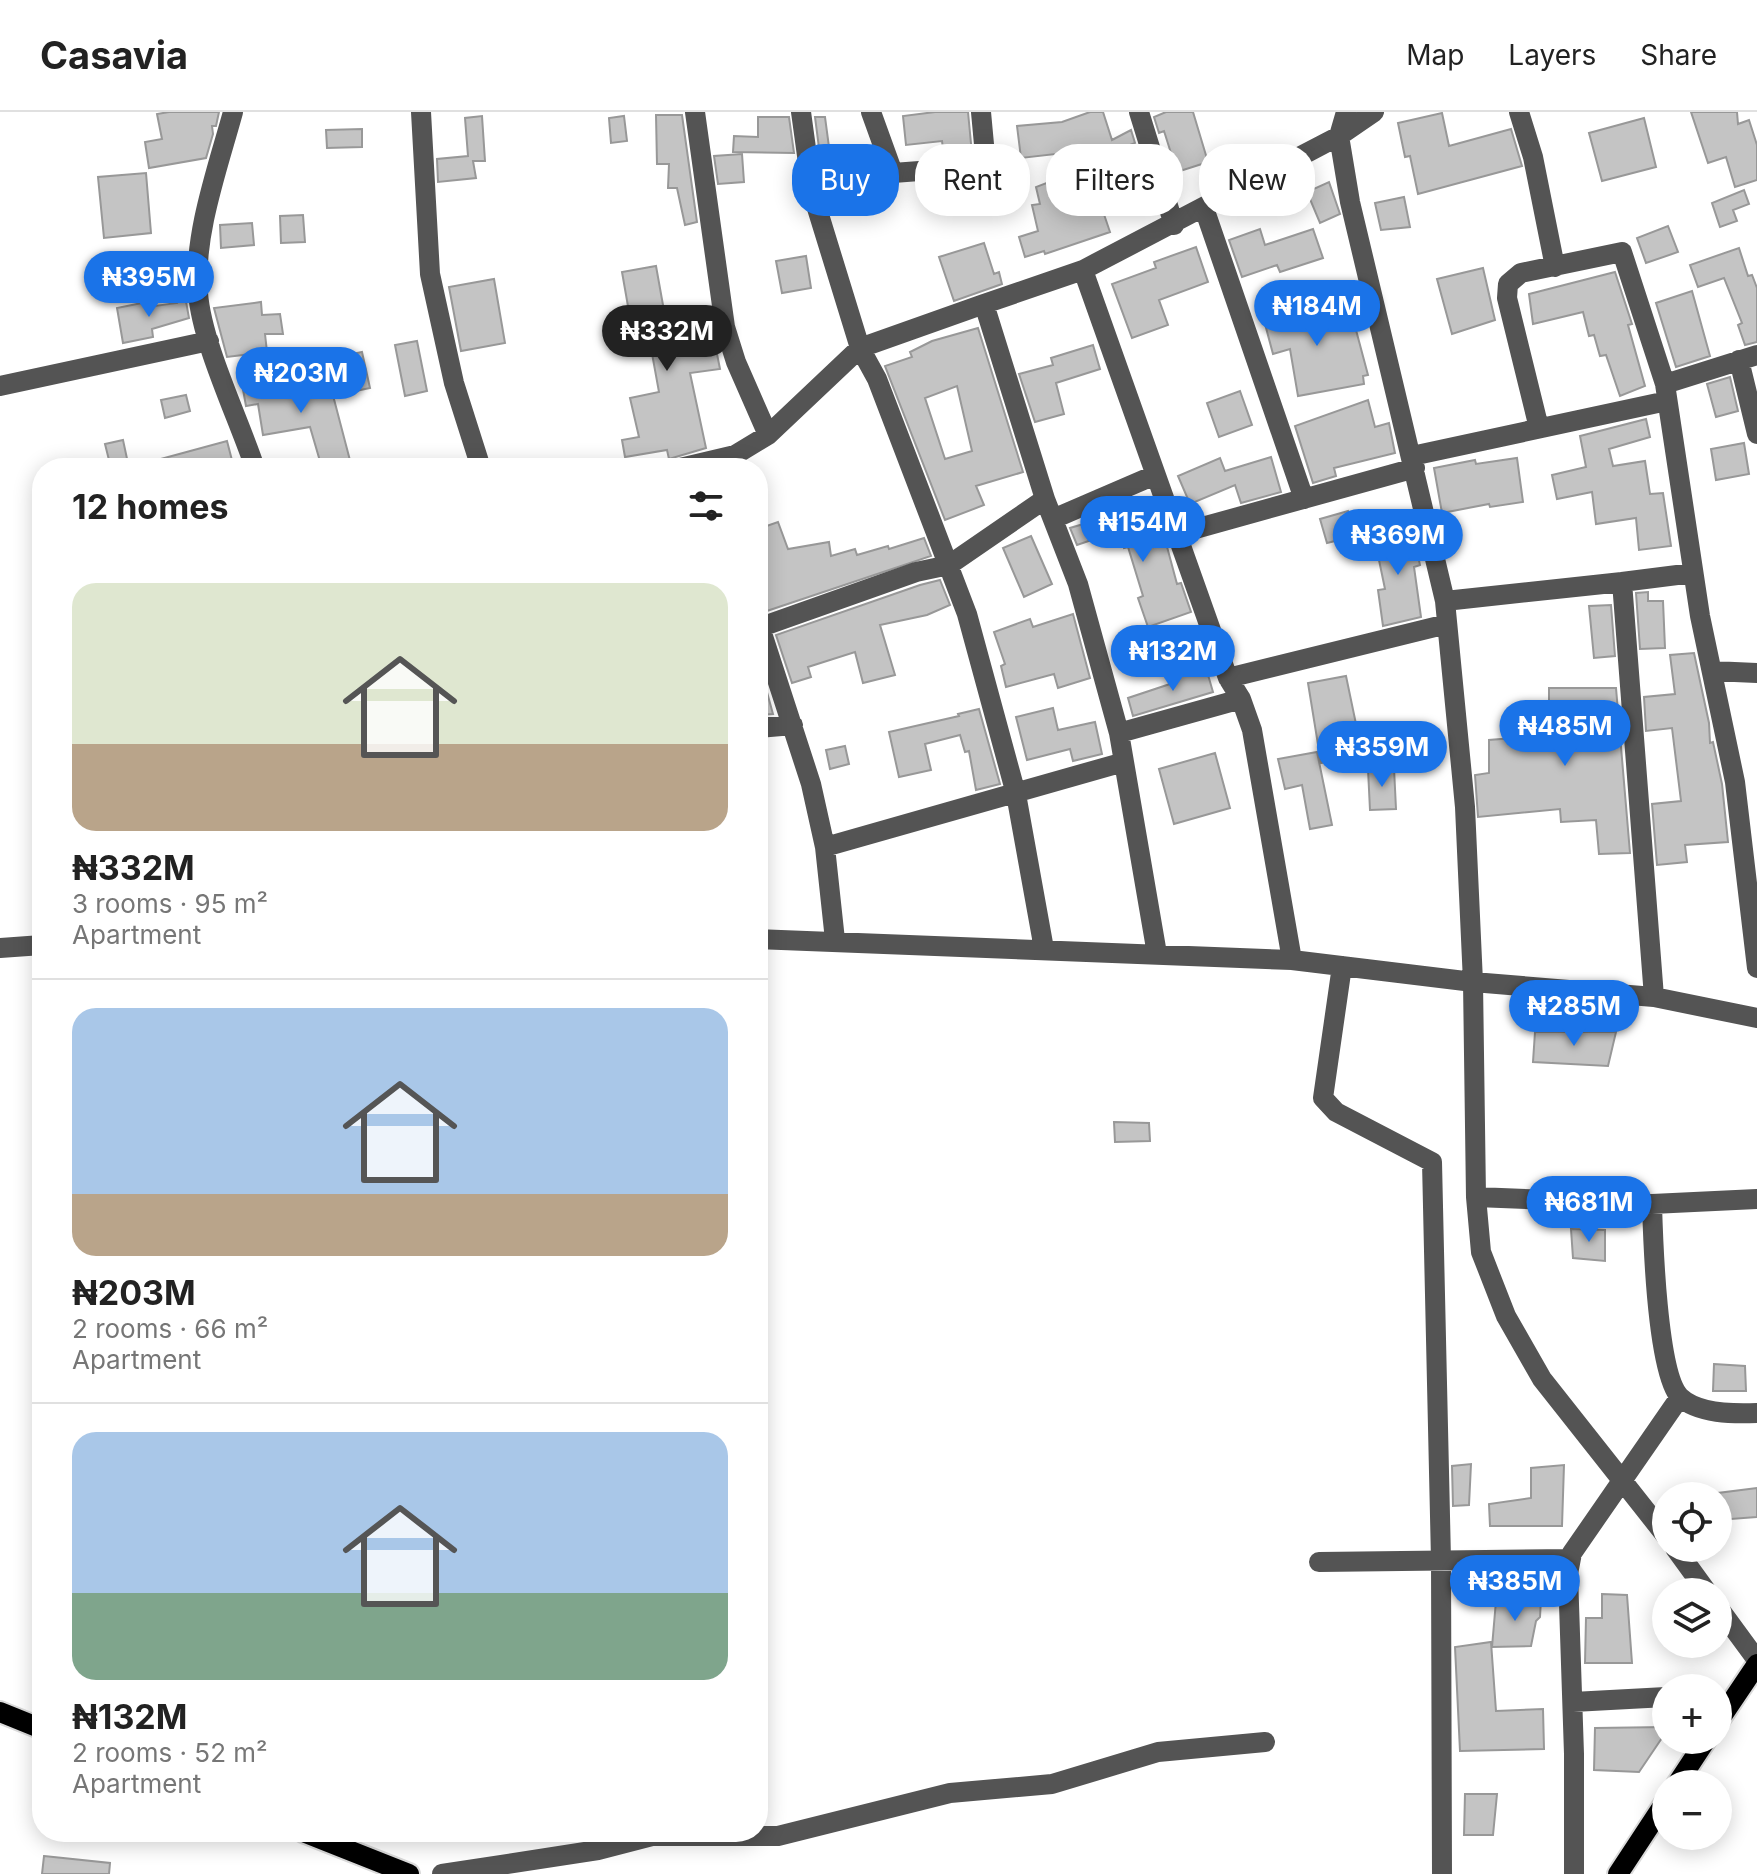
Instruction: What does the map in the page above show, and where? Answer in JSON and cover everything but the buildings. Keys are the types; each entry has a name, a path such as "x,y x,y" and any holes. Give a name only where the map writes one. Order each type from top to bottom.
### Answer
{"main road":[{"path":"1732,1689 1757,1662"},
{"path":"0,1712 32,1725"},
{"path":"1618,1874 1652,1822"},
{"path":"328,1842 409,1874"}],"street":[{"path":"233,112 207,208 198,266 198,294 209,341 251,458"},
{"path":"421,112 430,274 454,383 478,458"},
{"path":"695,112 725,327 736,362 768,435"},
{"path":"801,112 805,144"},
{"path":"871,112 883,144"},
{"path":"899,173 986,166 981,112"},
{"path":"1139,112 1174,225"},
{"path":"1346,112 1339,136 1374,312 1414,462 1445,601 1465,807 1473,982 1476,1197 1481,1252 1506,1316 1542,1379 1652,1517"},
{"path":"1315,149 1374,112"},
{"path":"1519,112 1533,157 1555,267"},
{"path":"723,458 735,455 768,435 860,348 1083,270 1199,211"},
{"path":"819,216 860,348 877,379 967,614 1016,794 1044,949"},
{"path":"1207,216 1304,499"},
{"path":"1539,428 1507,298 1508,284 1521,273 1622,252 1666,392 1693,573 1735,782 1757,968"},
{"path":"1083,270 1228,678 1241,699 1252,730 1292,960"},
{"path":"984,304 1045,499 1078,584 1119,733 1157,954"},
{"path":"0,386 209,341"},
{"path":"1177,534 1304,499 1414,462 1666,392 1748,358 1757,434"},
{"path":"1053,519 1155,475"},
{"path":"768,625 916,572 949,565 1045,499"},
{"path":"1445,601 1693,573"},
{"path":"1622,582 1654,997"},
{"path":"1228,678 1447,624"},
{"path":"768,654 793,725 825,847 835,940"},
{"path":"1712,671 1757,673"},
{"path":"1119,733 1241,699"},
{"path":"768,727 793,725"},
{"path":"825,847 1124,762"},
{"path":"768,939 1292,960 1473,982 1654,997 1757,1018"},
{"path":"0,948 32,946"},
{"path":"1342,966 1323,1098 1336,1112 1432,1162 1441,1560 1442,1874"},
{"path":"1476,1197 1652,1204 1757,1199"},
{"path":"1652,1204 1656,1298 1669,1375 1680,1397 1699,1407 1730,1414 1757,1413"},
{"path":"1574,1874 1573,1702 1568,1574 1571,1559 1580,1538 1680,1397"},
{"path":"1319,1562 1571,1559"},
{"path":"1732,1627 1757,1662"},
{"path":"1573,1702 1652,1698"},
{"path":"768,1836 950,1793 1052,1784 1158,1752 1265,1742"},
{"path":"442,1874 598,1850 629,1842"}]}
